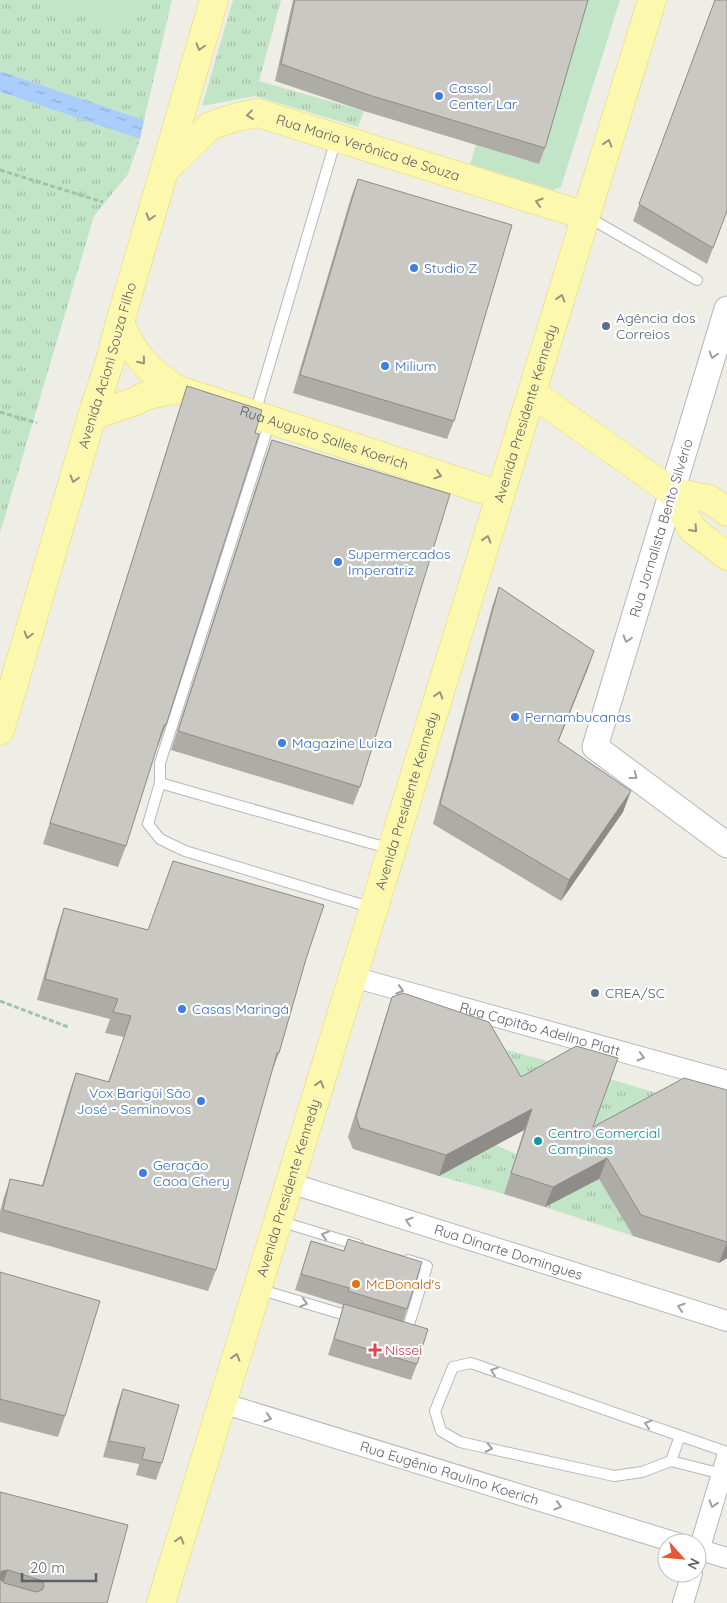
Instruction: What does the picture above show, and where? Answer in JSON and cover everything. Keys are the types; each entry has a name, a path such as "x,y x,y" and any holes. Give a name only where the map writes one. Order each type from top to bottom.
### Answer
{"main road":[{"name":"Avenida Acioni Souza Filho","path":"0,731 214,0"},
{"name":"Avenida Presidente Kennedy","path":"161,1603 652,0"},
{"name":"Rua Maria Verônica de Souza","path":"164,170 210,126 237,116 258,114 586,216"},
{"name":"Rua Augusto Salles Koerich","path":"120,322 129,343 141,361 157,377 176,390 500,495"},
{"path":"92,416 136,401 145,396 176,390"},
{"path":"532,392 672,492 709,499 727,512"},
{"path":"672,492 692,529 727,556"}],"street":[{"name":"Rua Jornalista Bento Silvério","path":"727,309 595,746 727,845"},
{"name":"Rua Capitão Adelino Platt","path":"353,977 727,1081"},
{"name":"Rua Dinarte Domingues","path":"290,1183 727,1321"},
{"name":"Rua Eugênio Raulino Koerich","path":"222,1404 657,1537"},
{"path":"704,1533 725,1466"},
{"path":"707,1554 727,1558"},
{"path":"683,1603 689,1583"}],"lane":[{"path":"336,139 262,418 160,763 160,784 148,824 160,839 185,851 374,908"},
{"path":"586,216 697,280"},
{"path":"160,784 392,850"},
{"path":"278,1220 371,1249"},
{"path":"397,1331 406,1334 427,1266 399,1258"},
{"path":"257,1288 359,1320"},
{"path":"725,1466 671,1461 642,1472 614,1476 460,1442 441,1431 435,1411 453,1367 470,1362 727,1452"},
{"path":"671,1461 680,1436"}],"path":[{"path":"0,170 103,202"},
{"path":"0,412 37,423"},
{"path":"0,1001 68,1027"}],"green space":[{"path":"0,0 172,0 144,120 0,71"},
{"path":"28,0 136,0 128,27"},
{"path":"233,0 281,0 259,81 364,111 358,127 255,96 202,106"},
{"path":"586,0 620,0 561,187 553,190 470,164 476,145 539,164"},
{"path":"0,92 140,139 128,174 94,216 0,533"},
{"path":"481,1043 569,1067 513,1098"},
{"path":"610,1079 677,1099 616,1131 594,1124"},
{"path":"496,1145 516,1154 504,1194 439,1176"},
{"path":"599,1179 633,1236 545,1207"}],"water":[{"path":"0,71 144,120 140,139 0,92"}],"building":[{"name":"Cassol Center Lar","path":"295,0 588,0 545,148 369,95 281,64"},
{"path":"715,0 727,0 727,211 713,248 639,204"},
{"path":"358,179 512,225 454,421 300,375"},
{"path":"187,386 262,410 255,433 259,434 126,846 50,823"},
{"path":"272,440 450,494 360,787 178,731"},
{"name":"Pernambucanas","path":"499,587 594,651 558,741 631,791 569,880 440,804"},
{"path":"173,861 324,905 306,959 279,1053 277,1053 216,1270 3,1210 10,1179 43,1186 76,1073 109,1082 131,1016 113,1012 118,999 45,979 64,908 148,930"},
{"name":"Centro Comercial Campinas","path":"403,993 489,1022 521,1077 576,1046 618,1058 593,1127 684,1078 727,1090 727,1242 641,1215 607,1158 553,1187 511,1173 532,1109 446,1155 360,1128 356,1116 392,997"},
{"path":"348,1239 422,1262 407,1309 348,1291 349,1288 301,1274 311,1241 344,1251"},
{"path":"0,1272 100,1301 65,1416 0,1399"},
{"path":"344,1304 428,1329 417,1364 334,1339"},
{"path":"123,1389 179,1405 162,1463 142,1459 145,1448 109,1441"},
{"path":"0,1492 128,1525 107,1603 0,1603 0,1579 4,1583 36,1592 44,1587 43,1581 8,1570 2,1571 0,1574"}],"place":[{"name":"Cassol Center Lar","path":"439,96"},
{"name":"Studio Z","path":"414,268"},
{"name":"Agência dos Correios","path":"606,326"},
{"name":"Milium","path":"385,366"},
{"name":"Supermercados Imperatriz","path":"338,562"},
{"name":"Pernambucanas","path":"515,717"},
{"name":"Magazine Luiza","path":"282,743"},
{"name":"CREA/SC","path":"595,993"},
{"name":"Casas Maringá","path":"182,1009"},
{"name":"Vox Barigüi São José - Seminovos","path":"201,1101"},
{"name":"Centro Comercial Campinas","path":"538,1141"},
{"name":"Geração Caoa Chery","path":"143,1173"},
{"name":"McDonald's","path":"356,1284"},
{"name":"Nissei","path":"375,1350"}]}
